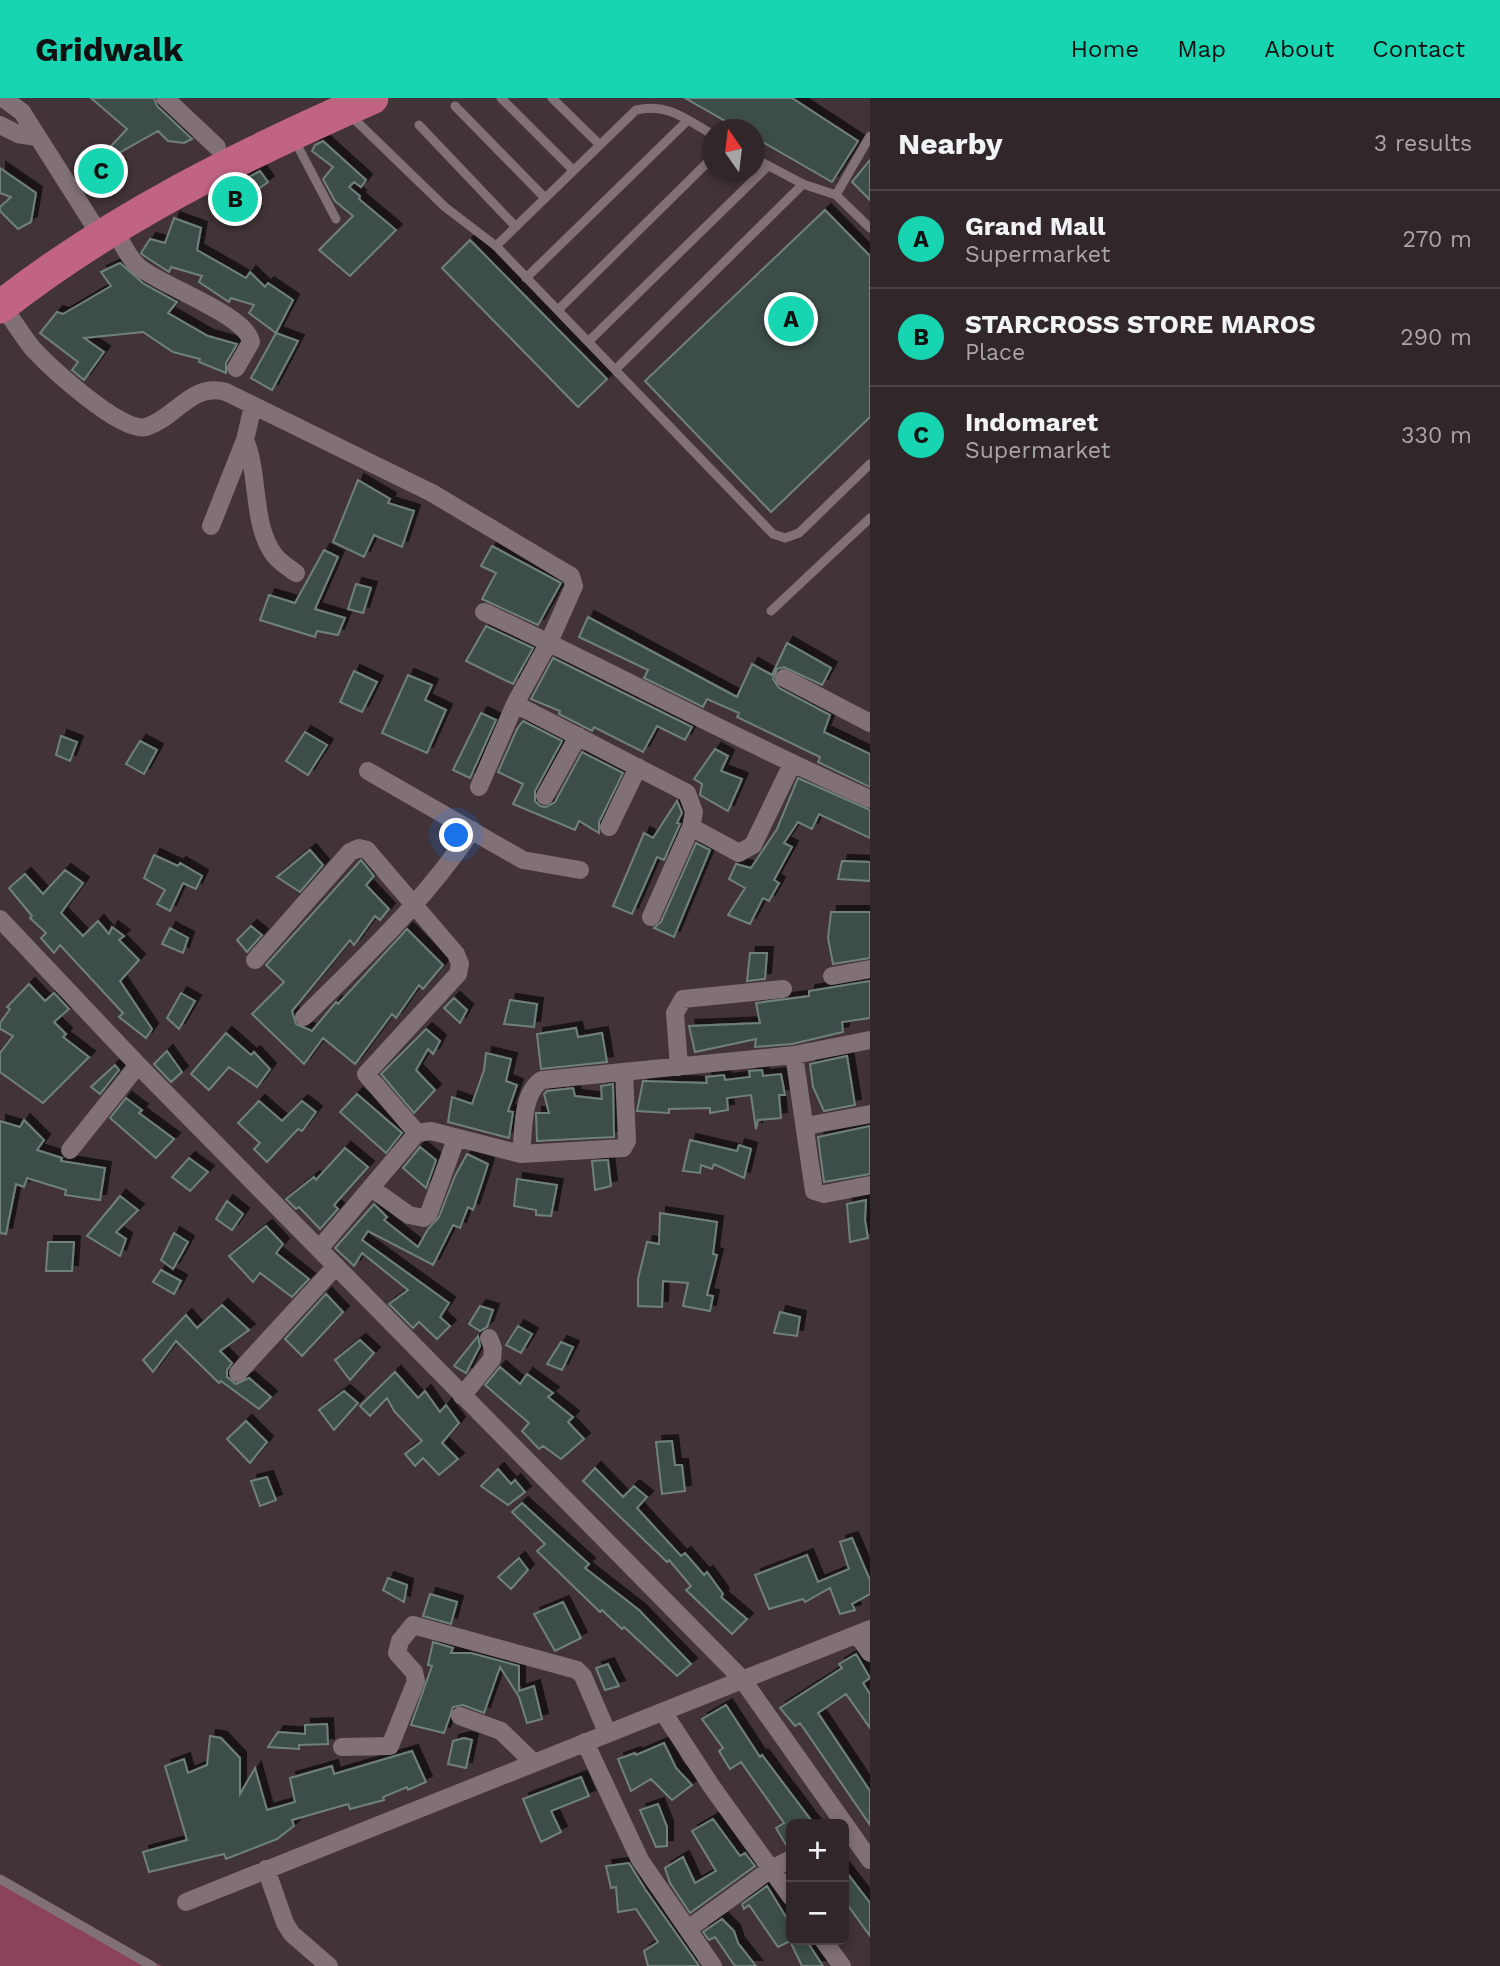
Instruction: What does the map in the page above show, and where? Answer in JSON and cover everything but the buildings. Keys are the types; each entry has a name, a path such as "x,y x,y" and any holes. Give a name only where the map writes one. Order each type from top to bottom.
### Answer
{"highway":[{"path":"1,299 217,147 347,102"},
{"path":"101,227 292,133 347,102"}],"street":[{"path":"3,98 22,112 36,137 101,227 136,265 152,278 230,318 248,333 251,342 236,368"},
{"path":"165,98 217,147"},
{"path":"0,125 18,134 36,137"},
{"path":"1,299 33,348 51,366 118,420 132,427 146,427 204,390 226,392 432,493 571,576 574,586 549,642 515,704 479,788"},
{"path":"211,526 245,440 253,406"},
{"path":"245,440 251,454 262,520 270,546 276,557 296,573"},
{"path":"484,612 792,764 870,799"},
{"path":"784,678 870,723"},
{"path":"515,704 687,793 694,812 691,827 651,917"},
{"path":"545,796 578,736"},
{"path":"691,827 739,853 746,852 753,845 792,764"},
{"path":"609,827 638,766"},
{"path":"368,771 523,860 580,870"},
{"path":"304,1017 414,908 442,876 472,830"},
{"path":"256,960 350,852 359,848 367,850 456,954 460,964 458,974 366,1074 417,1133"},
{"path":"0,919 138,1065 742,1679 838,1819"},
{"path":"832,976 870,969"},
{"path":"679,1067 675,1013 683,999 783,989"},
{"path":"521,1154 533,1086 542,1080 794,1055 870,1040"},
{"path":"794,1055 807,1126 814,1191 824,1194 870,1185"},
{"path":"70,1150 138,1065"},
{"path":"319,1249 417,1133 431,1131 521,1154 623,1149 627,1142 624,1072"},
{"path":"807,1126 870,1114"},
{"path":"371,1188 409,1215 424,1219 429,1213 456,1139"},
{"path":"238,1373 336,1266"},
{"path":"462,1396 494,1355 489,1338"},
{"path":"342,1747 381,1749 390,1746 416,1681 414,1672 397,1653 400,1641 413,1625 576,1670 583,1676 607,1732"},
{"path":"186,1902 864,1631 870,1653"},
{"path":"663,1712 786,1890"},
{"path":"460,1716 501,1731 534,1763"},
{"path":"585,1742 640,1860 713,1966"},
{"path":"849,1834 870,1860"},
{"path":"688,1929 786,1861"},
{"path":"266,1868 285,1923 292,1934 329,1966"},
{"path":"827,1945 842,1966"}],"lane":[{"path":"501,98 573,170"},
{"path":"552,98 600,145"},
{"path":"347,102 444,207 495,246 617,369 773,534 785,538 799,533 870,464"},
{"path":"455,106 545,198"},
{"path":"495,246 636,110 654,106 670,110 702,128"},
{"path":"526,278 688,120"},
{"path":"419,125 516,227"},
{"path":"292,133 319,192 336,219"},
{"path":"836,195 870,136"},
{"path":"765,164 803,184 836,195 870,228"},
{"path":"589,341 768,166"},
{"path":"558,310 702,168"},
{"path":"617,369 803,184"},
{"path":"771,611 870,517"},
{"path":"0,1879 152,1966"}],"shaded area":[{"path":"0,1882 162,1966 0,1966"}],"place":[{"name":"Indomaret","path":"101,171"},
{"name":"STARCROSS STORE MAROS","path":"235,199"},
{"name":"Grand Mall","path":"791,319"}]}
